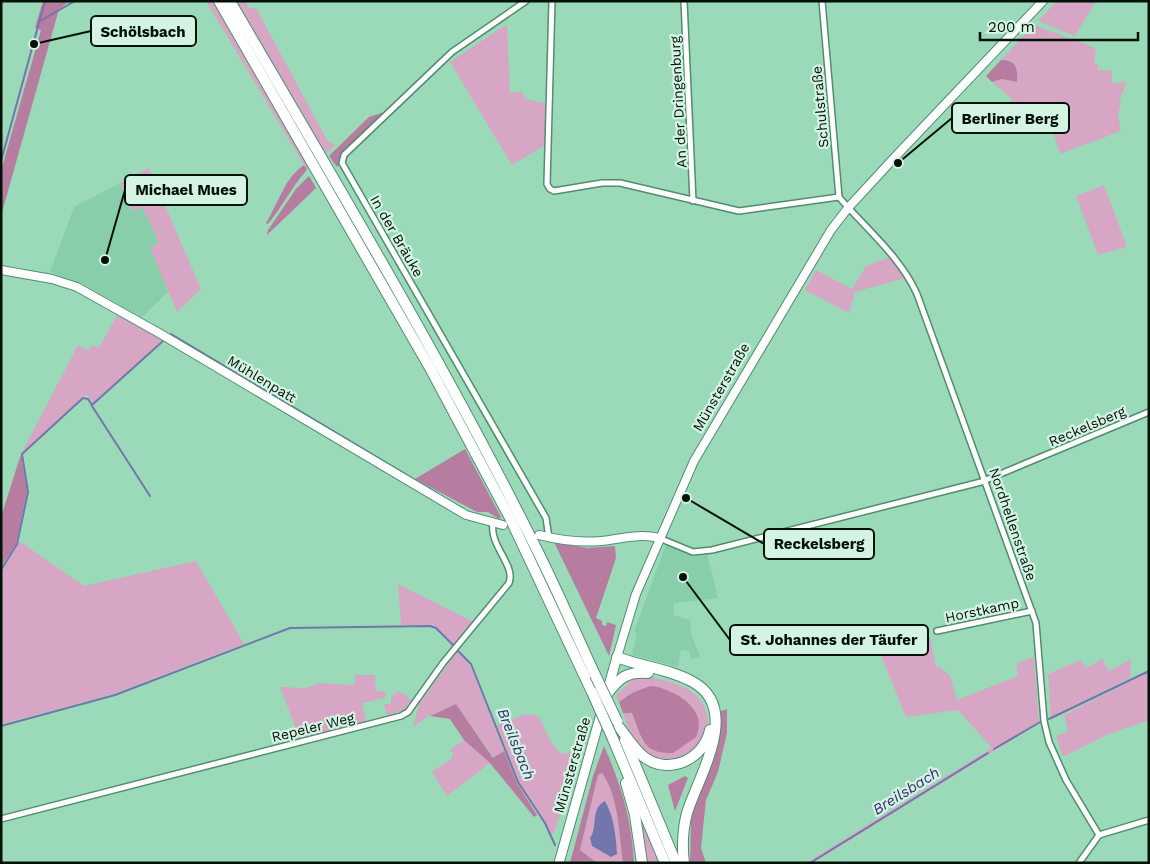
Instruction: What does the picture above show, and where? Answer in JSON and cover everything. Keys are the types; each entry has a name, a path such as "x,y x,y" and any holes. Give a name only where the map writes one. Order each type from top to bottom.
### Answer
{"highway":[{"path":"219,1 435,377 510,518 592,692 665,863"},
{"path":"230,1 380,258 459,400 530,536 618,724 676,863"},
{"path":"616,660 648,674"},
{"path":"616,660 678,675 695,683 706,694 714,707 716,728 712,748 686,816 684,863"},
{"path":"607,694 625,674 634,672 648,674 673,680 700,695 711,718 710,732 706,743 695,756 682,763 660,764 643,756 618,724"},
{"path":"614,742 635,815 642,863"}],"main road":[{"name":"Münsterstraße","path":"559,863 636,594 694,461 831,230 848,208 1043,1"},
{"name":"Mühlenpatt","path":"1,270 52,279 77,287 160,333 414,486 466,515 503,525"},
{"path":"539,535 574,542 598,542 645,535 659,538"}],"street":[{"name":"In der Bräuke","path":"526,1 452,52 344,155 342,163 546,518 549,538"},
{"path":"552,1 548,184 550,189 554,191 620,183 738,211 839,197 848,208"},
{"name":"An der Dringenburg","path":"684,1 693,201"},
{"name":"Schulstraße","path":"822,1 839,197"},
{"name":"Nordhellenstraße","path":"848,208 888,249 908,276 986,480 1036,623 1046,732 1066,780 1099,835"},
{"name":"Reckelsberg","path":"659,538 693,552 712,550 986,480 1149,412"},
{"name":"Repeler Weg","path":"1,819 392,718 408,712 443,662 509,583 511,572 493,539 493,523"},
{"name":"Horstkamp","path":"937,631 1032,611"},
{"path":"1079,863 1099,835 1149,820"}],"shaded area":[{"path":"45,1 70,1 59,9 1,216 1,171 41,30 35,28 42,4"},
{"path":"206,1 212,1 309,168 307,170"},
{"path":"236,1 245,1 249,8 256,8 327,140 335,145 325,154"},
{"path":"1057,1 1096,1 1075,36 1038,21"},
{"path":"507,24 510,93 522,92 525,99 548,104 547,144 512,165 450,62"},
{"path":"1034,25 1096,48 1094,63 1098,64 1098,70 1112,71 1112,83 1127,82 1119,101 1121,102 1118,115 1121,131 1060,154 1046,109 1013,113 1011,98 992,82 1002,79 1015,82 1009,60 1001,60"},
{"path":"1001,60 1013,63 1017,73 1017,82 1002,79 992,82 986,76"},
{"path":"384,112 346,151 341,163 337,167 329,156 369,117"},
{"path":"304,165 307,170 268,224 266,223 292,176"},
{"path":"149,168 201,289 177,312 150,248 159,243 143,207 132,211 120,183"},
{"path":"309,176 316,188 267,235 268,230 296,189"},
{"path":"120,183 132,211 143,207 159,243 150,248 167,285 168,292 142,317 83,284 50,272 74,207"},
{"path":"1104,185 1127,247 1098,255 1076,196"},
{"path":"890,257 905,278 855,292 849,313 805,290 816,270 852,289 866,266"},
{"path":"117,315 162,340 93,404 86,394 21,454 78,345 88,351 92,345 99,348"},
{"path":"465,449 501,517 499,519 488,512 477,512 415,479"},
{"path":"21,454 27,492 16,544 1,567 1,517"},
{"path":"19,541 84,586 196,561 244,644 113,694 1,724 1,573"},
{"path":"554,542 588,548 615,546 616,558 596,618 602,621 602,625 606,626 607,622 616,625 609,656"},
{"path":"666,544 692,555 707,553 718,598 674,603 674,615 690,620 692,636 700,657 691,659 689,651 681,650 678,667 632,655 637,633 634,632"},
{"path":"398,584 474,622 454,645 433,625 401,625"},
{"path":"930,637 936,667 940,667 950,676 957,700 1018,676 1016,664 1034,657 1039,723 813,863 806,863 992,748 958,710 906,717 881,655"},
{"path":"457,652 470,665 504,751 494,758 456,704 427,717 413,727 419,704"},
{"path":"1102,659 1109,671 1131,659 1130,678 1051,718 1048,674 1081,660 1086,668"},
{"path":"1149,672 1149,720 1109,734 1063,757 1056,736 1068,732 1064,715"},
{"path":"355,675 375,675 376,691 386,692 385,698 362,703 366,722 300,739 280,687 305,688 320,683 351,685 355,684"},
{"path":"627,676 652,678 678,685 690,691 699,699 706,709 708,722 703,744 690,755 674,760 657,758 643,750 631,733 623,713 632,713 642,741 673,753 698,733 695,710 684,699 671,691 632,693 619,702 616,695 628,684"},
{"path":"650,686 669,691 687,702 694,709 698,718 699,727 696,737 673,753 655,751 649,747 641,737 632,713 623,713 619,702 632,693"},
{"path":"398,691 405,694 411,701 405,709 387,716 384,704 391,704 391,697"},
{"path":"456,704 493,758 504,751 517,783 537,815 534,817 490,763 464,740 450,719 430,716"},
{"path":"727,709 727,733 718,772 706,800 701,848 706,863 690,863 691,820 695,802 719,743 719,712"},
{"path":"523,715 539,717 557,750 562,753 566,754 581,747 554,833 551,834 519,782 497,726 506,717 510,720"},
{"path":"464,740 490,763 447,796 432,772 451,759 453,753 450,750"},
{"path":"604,746 616,774 625,803 631,832 634,863 623,863 615,805 608,783 602,773 598,775 580,850 597,863 570,863 593,776"},
{"path":"602,773 612,793 623,863 597,863 580,850 598,775","holes":["597,809 611,857 592,846"]},
{"path":"685,776 688,778 675,811 668,785"},
{"path":"639,813 659,863 646,863"}],"water":[{"path":"605,801 612,820 616,840 617,854 611,857 592,846 590,838 594,829 597,808"}],"waterway":[{"path":"1,161 45,1"},
{"path":"40,21 75,1"},
{"path":"171,334 437,493"},
{"path":"1,570 17,544 28,492 22,454 83,398 88,399 92,405 163,341"},
{"path":"92,406 150,496"},
{"path":"1,726 115,695 290,628 430,626 436,628 453,645"},
{"name":"Breilsbach","path":"458,651 471,664 518,782 545,823 555,845"},
{"name":"Breilsbach","path":"1049,719 1149,671"},
{"name":"Breilsbach","path":"994,749 1042,721"},
{"name":"Breilsbach","path":"810,863 988,753"}],"place":[{"name":"Schölsbach","path":"34,44"},
{"name":"Berliner Berg","path":"898,163"},
{"name":"Michael Mues","path":"105,260"},
{"name":"Reckelsberg","path":"686,498"},
{"name":"St. Johannes der Täufer","path":"683,577"}]}
